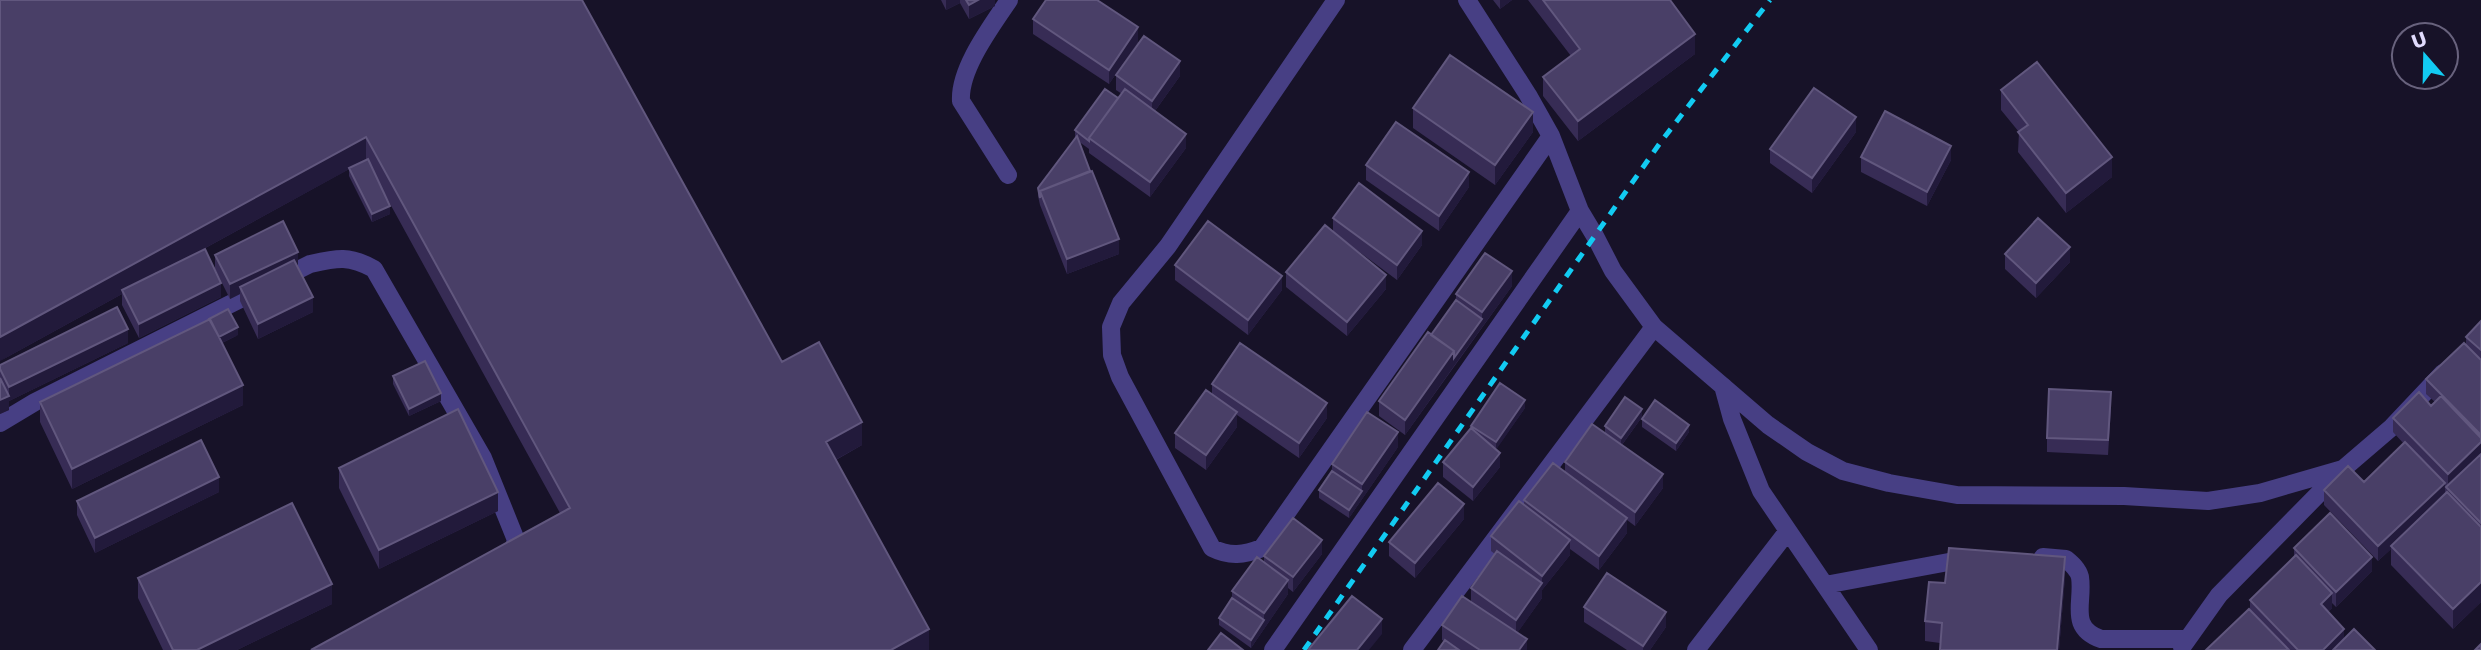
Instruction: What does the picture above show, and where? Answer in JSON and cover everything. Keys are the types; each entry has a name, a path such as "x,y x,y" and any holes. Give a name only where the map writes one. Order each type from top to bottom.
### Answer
{"street":[{"path":"1008,174 961,101 960,88 968,68 1009,0"},
{"path":"1336,0 1168,246 1121,303 1111,327 1112,355 1120,377 1212,548 1223,554 1236,555 1262,548 1551,136"},
{"path":"1466,0 1528,95 1551,136 1580,211 1613,271 1654,327 1777,432 1807,452 1843,471 1889,483 1957,495 2124,496 2208,501 2260,494 2343,469"},
{"path":"1273,650 1580,211"},
{"path":"0,423 310,264 340,257 360,261 374,269 483,458 516,540 509,553 490,566"},
{"path":"1412,650 1654,327"},
{"path":"2029,557 2066,559 2075,567 2080,575 2082,626 2089,635 2101,639 2184,645 2219,595 2343,469 2392,427 2453,363"},
{"path":"1723,386 1732,419 1761,491 1869,650"},
{"path":"1696,650 1787,532"},
{"path":"1825,584 1955,559 1989,557"}],"building":[{"path":"0,0 582,0 782,362 819,342 862,422 826,442 929,629 891,650 311,650 570,508 366,137 0,337"},
{"path":"1046,0 1097,0 1138,27 1109,70 1033,19"},
{"path":"1543,0 1670,0 1695,34 1578,121 1543,77 1580,49"},
{"path":"1144,36 1180,61 1152,101 1116,75"},
{"path":"1450,55 1533,112 1495,165 1413,108"},
{"path":"2037,62 2112,157 2066,193 2018,132 2028,125 2001,90"},
{"path":"1814,88 1856,117 1812,178 1770,149"},
{"path":"1105,89 1118,98 1089,141 1075,130"},
{"path":"1125,89 1186,134 1150,182 1089,138"},
{"path":"1885,111 1951,146 1927,192 1861,157"},
{"path":"1396,122 1469,172 1439,216 1366,165"},
{"path":"1077,136 1090,171 1040,191 1040,198 1038,188"},
{"path":"368,159 390,206 372,214 349,168"},
{"path":"1092,171 1119,239 1067,259 1040,191"},
{"path":"1359,183 1422,231 1397,265 1333,218"},
{"path":"2038,218 2070,247 2036,283 2005,254"},
{"path":"283,221 298,252 230,284 215,255"},
{"path":"1208,221 1282,276 1248,320 1175,265"},
{"path":"1325,225 1386,275 1347,322 1286,272"},
{"path":"205,249 221,283 139,324 122,290"},
{"path":"1485,253 1512,271 1482,312 1456,294"},
{"path":"294,260 313,297 258,324 240,287"},
{"path":"1456,300 1482,319 1454,358 1454,351 1431,335"},
{"path":"117,307 128,329 9,387 0,365"},
{"path":"228,309 238,327 219,337 209,319"},
{"path":"210,319 243,385 72,469 40,402"},
{"path":"2481,321 2481,350 2466,337"},
{"path":"1428,332 1454,351 1405,420 1379,401"},
{"path":"1240,343 1327,403 1299,443 1212,384"},
{"path":"2464,343 2481,360 2481,435 2426,379"},
{"path":"425,361 441,393 409,409 393,376"},
{"path":"0,378 9,396 0,400"},
{"path":"1500,383 1525,400 1496,442 1471,426"},
{"path":"2049,389 2111,392 2108,440 2047,438"},
{"path":"1206,390 1237,412 1206,455 1175,433"},
{"path":"2419,392 2431,406 2441,396 2481,438 2481,442 2448,474 2393,418"},
{"path":"1625,397 1642,409 1621,438 1605,426"},
{"path":"1655,400 1689,425 1676,443 1642,419"},
{"path":"458,409 498,492 379,550 339,468"},
{"path":"1367,412 1398,432 1362,484 1332,464"},
{"path":"1592,424 1663,474 1635,512 1565,462"},
{"path":"1471,428 1500,453 1473,487 1443,462"},
{"path":"201,440 219,477 95,538 77,501"},
{"path":"2405,442 2445,483 2378,546 2324,490 2348,466 2364,482"},
{"path":"2481,454 2481,523 2446,487"},
{"path":"1553,463 1627,518 1599,556 1524,500"},
{"path":"1332,471 1362,491 1349,510 1319,490"},
{"path":"1438,483 1464,504 1415,563 1389,542"},
{"path":"2447,492 2481,527 2481,582 2453,609 2391,546"},
{"path":"1519,501 1570,540 1542,576 1491,536"},
{"path":"292,503 332,584 197,650 173,650 138,578"},
{"path":"2330,513 2372,557 2336,592 2294,548"},
{"path":"1293,518 1322,540 1293,577 1264,556"},
{"path":"1949,548 2065,557 2057,650 1940,650 1942,623 1925,621 1929,582 1945,583"},
{"path":"1497,551 1542,583 1516,620 1471,588"},
{"path":"2296,555 2332,593 2321,604 2344,629 2323,650 2298,650 2250,600"},
{"path":"1257,557 1288,580 1264,613 1232,591"},
{"path":"1607,573 1666,612 1643,646 1584,607"},
{"path":"1352,596 1382,619 1357,650 1308,650"},
{"path":"1462,596 1527,639 1519,650 1480,650 1442,625"},
{"path":"1232,598 1264,620 1251,640 1219,618"},
{"path":"2249,609 2289,650 2206,650"},
{"path":"2354,629 2375,650 2333,650"},
{"path":"1221,633 1243,650 1208,650"},
{"path":"1445,640 1459,650 1438,650"}],"railway":[{"path":"1304,650 1660,143 1770,0"}]}
